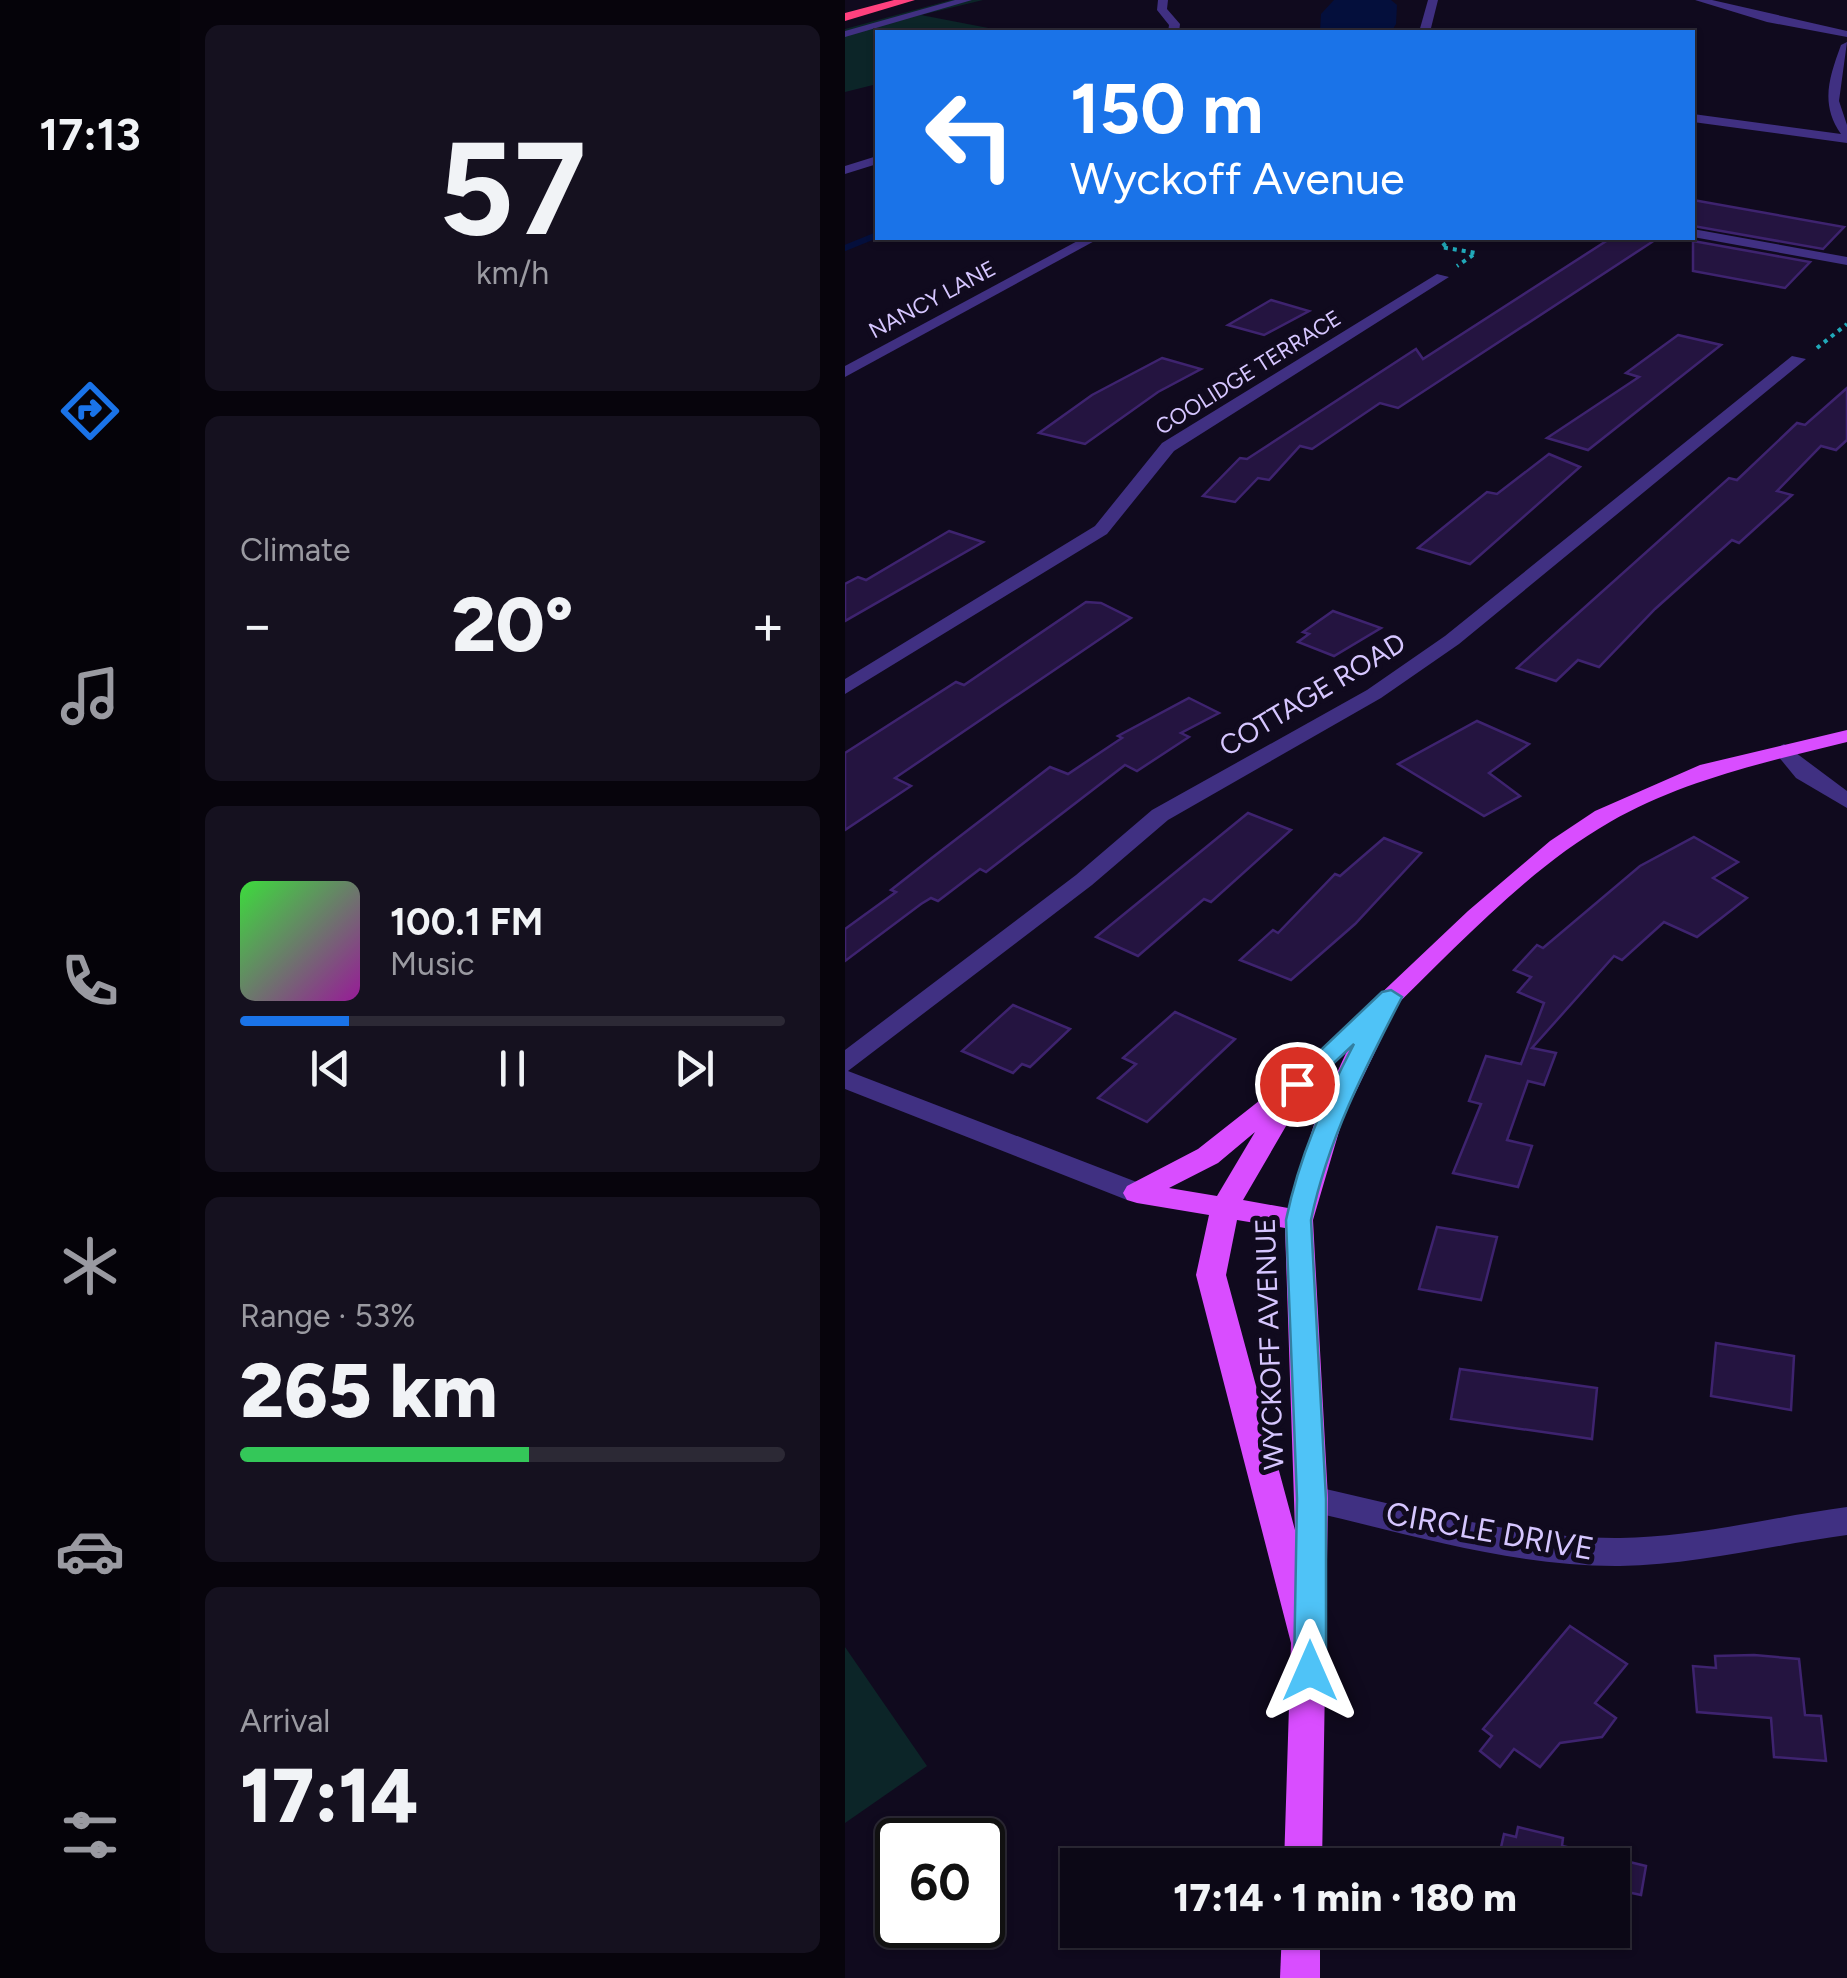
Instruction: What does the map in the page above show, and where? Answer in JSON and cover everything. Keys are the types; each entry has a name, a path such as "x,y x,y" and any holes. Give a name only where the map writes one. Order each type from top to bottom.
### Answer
{"highway":[{"path":"845,6 869,0"},
{"path":"845,18 909,0"}],"main road":[{"name":"WYCKOFF AVENUE","path":"1310,1648 1211,1275 1225,1207 1297,1084 1558,846 1603,816 1708,770 1847,736"},
{"name":"WYCKOFF AVENUE","path":"1304,1848 1312,1499 1299,1220 1308,1175 1333,1106 1391,997"},
{"path":"1137,1193 1209,1156 1297,1084"},
{"path":"1137,1193 1299,1220"},
{"path":"1300,1978 1301,1948"}],"street":[{"path":"845,34 967,0"},
{"path":"1163,0 1163,10 1175,24 1174,30"},
{"path":"1424,30 1433,0"},
{"path":"1701,0 1767,20 1847,34"},
{"path":"1847,44 1831,91 1833,114 1847,137"},
{"path":"1695,118 1847,137"},
{"path":"845,170 875,161"},
{"path":"1695,234 1847,261"},
{"name":"NANCY LANE","path":"845,372 1089,240"},
{"name":"COOLIDGE TERRACE","path":"845,688 1101,530 1148,466 1168,447 1442,277"},
{"name":"COTTAGE ROAD","path":"845,1063 1084,880 1160,816 1374,694 1453,640 1797,359"},
{"path":"1784,750 1804,773 1847,802"},
{"path":"845,1079 1137,1193"},
{"name":"CIRCLE DRIVE","path":"1312,1499 1549,1548 1619,1552 1688,1547 1757,1532 1847,1521"}],"path":[{"path":"1442,277 1476,253 1441,247 1450,240"},
{"path":"1797,359 1826,344 1847,324"}],"green space":[{"path":"951,0 983,0 921,15 999,30 875,30 875,84 845,92 845,29"},
{"path":"845,1647 927,1766 845,1823"}],"shaded area":[{"path":"1334,0 1391,0 1397,5 1392,30 1320,30 1321,14"}],"building":[{"path":"1695,200 1844,227 1823,249 1695,226"},
{"path":"1608,240 1652,242 1398,408 1380,403 1312,449 1300,446 1269,480 1258,478 1235,502 1203,496 1240,458 1247,459 1416,349 1423,359"},
{"path":"1693,241 1810,262 1785,288 1693,271"},
{"path":"1271,300 1309,311 1264,335 1228,325"},
{"path":"1678,335 1721,345 1588,450 1547,438 1639,377 1626,373"},
{"path":"1162,358 1201,369 1158,392 1085,444 1039,433 1092,395"},
{"path":"1847,388 1847,440 1836,450 1821,446 1777,491 1792,495 1739,543 1732,540 1655,609 1599,667 1578,660 1556,681 1517,668 1729,478 1737,480 1797,423 1805,425"},
{"path":"1549,454 1580,467 1470,564 1418,548 1487,492 1497,494"},
{"path":"949,531 983,542 845,621 845,584 858,577 866,580"},
{"path":"1086,602 1101,603 1131,618 895,778 911,786 845,830 845,753 956,682 964,685"},
{"path":"1333,611 1381,628 1334,656 1298,642 1309,634 1303,632"},
{"path":"1189,698 1219,713 1181,733 1189,737 1137,771 1125,765 986,872 980,869 938,901 931,898 921,904 845,961 845,929 1050,767 1068,774 1122,738 1118,736"},
{"path":"1477,721 1529,744 1489,773 1520,796 1484,816 1398,764"},
{"path":"1248,813 1291,830 1211,902 1204,899 1138,956 1096,937"},
{"path":"1694,837 1738,862 1713,878 1747,898 1697,937 1664,922 1622,960 1614,956 1532,1048 1556,1053 1544,1085 1528,1081 1507,1140 1532,1146 1518,1187 1453,1173 1481,1104 1469,1101 1486,1056 1521,1064 1544,1003 1518,992 1531,977 1514,970 1537,945 1543,948 1640,866"},
{"path":"1384,838 1421,853 1355,924 1291,980 1240,960 1273,930 1278,933 1335,874 1340,876"},
{"path":"1013,1005 1070,1029 1030,1067 1022,1064 1013,1073 962,1051"},
{"path":"1175,1012 1235,1039 1147,1122 1098,1098 1136,1064 1123,1058"},
{"path":"1437,1227 1497,1237 1481,1300 1419,1289"},
{"path":"1716,1343 1794,1356 1791,1410 1711,1396"},
{"path":"1460,1369 1597,1388 1592,1439 1451,1419"},
{"path":"1570,1626 1627,1664 1595,1703 1616,1718 1602,1737 1560,1743 1540,1767 1514,1749 1500,1767 1480,1751 1492,1736 1483,1729"},
{"path":"1715,1656 1799,1659 1805,1715 1821,1716 1826,1761 1774,1757 1771,1718 1697,1712 1693,1666 1716,1668"},
{"path":"1518,1827 1563,1838 1562,1846 1571,1848 1501,1848 1504,1834 1516,1837"},
{"path":"1630,1862 1646,1866 1641,1895 1630,1893"}],"waterway":[{"path":"845,248 875,236"}],"route":[{"path":"1297,1084 1391,997 1333,1106 1308,1175 1299,1220 1312,1499 1310,1671"}]}
